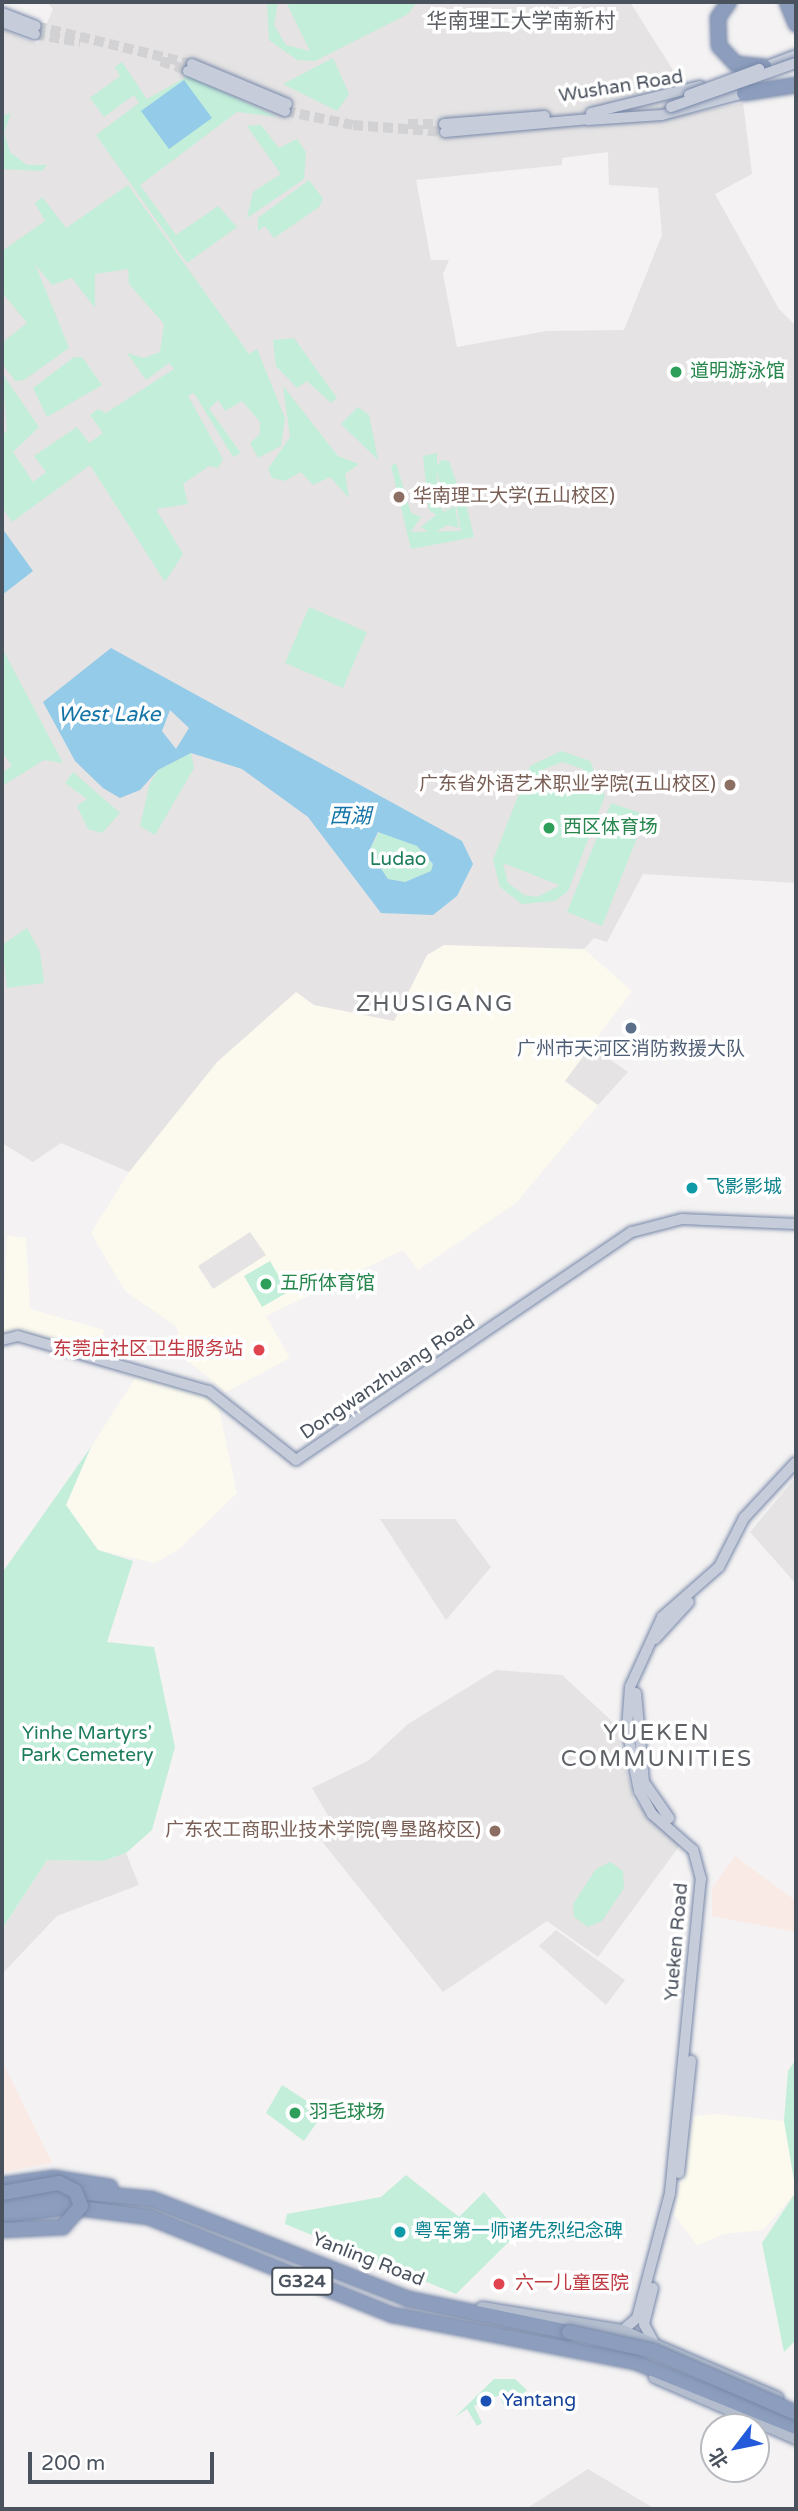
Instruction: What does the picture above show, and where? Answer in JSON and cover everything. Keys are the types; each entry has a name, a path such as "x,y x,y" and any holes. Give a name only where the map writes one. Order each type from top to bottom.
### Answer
{"highway":[{"path":"721,2 711,35 723,78"},
{"path":"729,2 718,18 724,54 742,66 765,67"},
{"path":"744,93 796,85"},
{"path":"2,2185 54,2178 130,2195"},
{"path":"2,2193 59,2183 75,2191 81,2206 62,2227 2,2230"},
{"name":"Yanling Road","path":"2,2203 61,2194 130,2195 206,2214 374,2286 443,2306"},
{"name":"G324","path":"2,2216 71,2207 134,2214 401,2318 635,2362"},
{"path":"443,2306 653,2351 796,2413"},
{"path":"635,2362 796,2427"}],"main road":[{"path":"2,13 35,30 2,22"},
{"name":"Wushan Road","path":"670,104 796,55"},
{"name":"Wushan Road","path":"445,128 589,116 670,104 796,62"},
{"path":"190,68 286,107"},
{"path":"737,75 744,93 639,120 589,116 737,75"},
{"name":"Dongwanzhuang Road","path":"2,1340 18,1336 209,1391 296,1460 632,1232 682,1219 796,1224"},
{"name":"Yueken Road","path":"622,2331 638,2318 670,2193 701,1878 693,1850 653,1814 639,1791 627,1729 630,1686 662,1617 719,1567 744,1518 796,1462"},
{"name":"Yueken Road","path":"653,2341 645,2320 678,2184 708,1877 696,1844 657,1808 643,1782 637,1686 657,1636 723,1572 753,1517 796,1471"},
{"name":"Yanling Road","path":"443,2306 622,2331 653,2341 796,2407"},
{"name":"G324","path":"635,2362 796,2438"}],"shaded area":[{"name":"华南理工大学(五山校区)","path":"47,2 630,2 683,86 687,114 743,103 752,174 715,194 779,309 796,326 796,883 643,874 607,942 594,938 584,949 444,945 427,955 394,1021 314,1005 296,992 217,1062 129,1172 61,1143 33,1162 2,1143 2,29 38,44 53,9","holes":["608,152 609,185 658,188 662,235 624,330 547,331 457,347 443,274 449,260 431,260 416,180 562,165 562,158"]},
{"path":"444,945 584,949 632,991 565,1081 598,1105 516,1203 418,1270 403,1250 266,1316 290,1358 226,1392 182,1356 177,1327 125,1291 91,1233 129,1172 217,1062 296,992 394,1020 427,955"},
{"path":"591,1046 628,1072 598,1105 565,1081"},
{"path":"250,1232 266,1255 213,1289 198,1266"},
{"path":"7,1235 26,1238 30,1309 104,1330 99,1357 2,1336"},
{"path":"138,1374 196,1386 217,1400 237,1493 178,1550 155,1563 98,1550 66,1505 91,1447"},
{"path":"796,1477 796,1584 750,1532"},
{"path":"380,1519 455,1519 491,1567 446,1620"},
{"name":"广东农工商职业技术学院(粤垦路校区)","path":"496,1670 562,1675 615,1724 634,1800 680,1845 598,1957 547,1921 443,1992 320,1839 333,1824 312,1788 368,1761 408,1724"},
{"path":"126,1853 139,1885 57,1916 2,1974 2,1929 47,1860 103,1861"},
{"path":"735,1856 796,1901 796,1932 712,1916 712,1888"},
{"path":"556,1930 625,1980 606,2005 539,1946"},
{"path":"2,2061 52,2163 2,2172"},
{"path":"716,2114 784,2121 796,2192 763,2230 724,2234 697,2245 674,2215 694,2116"},
{"path":"588,2469 655,2509 526,2509"}],"green space":[{"path":"267,2 278,2 274,25 286,45 310,51 286,2 417,2 408,14 315,61 297,60 269,40"},
{"path":"333,58 349,94 337,111 283,84"},
{"path":"122,62 147,99 188,76 278,117 237,112 140,185 176,235 218,206 237,227 187,263 96,135 139,103 134,95 104,117 90,98 120,76 115,67"},
{"path":"11,113 4,133 10,152 27,165 47,165 42,171 2,169 2,116"},
{"path":"261,125 279,148 297,139 306,152 304,179 247,218 253,192 281,174 247,126"},
{"path":"309,180 323,199 319,207 274,238 265,226 258,231 258,218"},
{"path":"128,185 249,354 257,349 285,418 281,446 258,458 250,443 260,434 260,422 242,401 225,411 218,400 209,409 241,453 233,457 194,393 188,396 223,459 218,468 209,466 183,484 188,504 156,509 183,554 165,582 90,465 12,522 2,507 2,435 7,431 2,373 39,427 13,452 33,482 46,472 34,456 77,427 89,443 103,433 90,415 98,409 106,413 174,369 169,363 146,380 127,353 144,358 160,352 164,324 129,284 128,269 95,274 95,308 72,278 52,285 35,264 69,348 24,380 15,381 2,363 2,343 27,323 2,292 2,251 45,221 35,203 42,197 66,228"},
{"path":"294,338 337,398 331,403 307,381 297,388 276,366 273,340"},
{"path":"74,357 82,357 102,385 47,417 33,388"},
{"path":"283,386 338,456 359,464 345,474 349,498 330,477 313,485 301,472 285,481 272,478 268,469 290,437"},
{"path":"358,407 369,415 378,460 341,424"},
{"path":"437,453 437,503 444,512 455,506 459,528 447,525 432,534 421,527 436,515 429,510 423,456"},
{"path":"442,460 449,461 458,488 446,510 436,467"},
{"path":"396,463 411,513 421,517 411,532 461,531 456,502 463,492 474,537 411,549 391,466"},
{"path":"309,607 367,632 343,688 285,663"},
{"path":"2,648 63,763 44,760 2,786 2,773 12,766 2,752"},
{"name":"西区体育场","path":"561,751 590,761 605,796 568,891 555,901 522,904 500,887 493,860 530,766","holes":["562,762 583,769 596,794 540,771","503,863 559,885 559,886 537,897 524,895 508,883"]},
{"path":"191,753 194,768 155,835 140,826 150,783 158,770"},
{"path":"73,772 120,813 102,833 88,829 77,806 87,799 65,783"},
{"path":"611,803 646,815 602,926 567,912"},
{"name":"Ludao","path":"380,831 417,846 433,864 431,871 405,882 388,879 369,851"},
{"path":"27,928 40,952 44,983 7,988 2,945"},
{"name":"五所体育馆","path":"270,1261 288,1292 262,1307 244,1276"},
{"name":"Yinhe Martyrs' Park Cemetery","path":"91,1447 66,1505 98,1550 133,1561 107,1642 154,1647 175,1747 152,1830 126,1853 103,1861 47,1860 2,1929 2,1573"},
{"path":"610,1862 623,1871 624,1888 602,1921 588,1927 574,1917 573,1904 596,1869"},
{"path":"796,2059 796,2192 784,2121 788,2071"},
{"name":"羽毛球场","path":"282,2085 324,2112 304,2141 266,2113"},
{"path":"406,2175 459,2217 484,2192 519,2232 456,2294 285,2224 287,2214 381,2197"},
{"path":"796,2192 796,2340 784,2352 762,2243"},
{"path":"494,2379 515,2379 527,2390 522,2396 514,2392 504,2407 500,2395 474,2406 482,2423 477,2426 467,2409 455,2417"}],"water":[{"path":"184,80 212,118 169,149 141,111"},
{"path":"2,528 33,571 2,595"},
{"path":"111,648 462,841 473,864 457,896 433,915 381,913 308,817 242,769 191,753 158,770 140,790 120,798 103,788 75,761 43,702","holes":["170,710 189,728 176,749 162,731","378,832 417,846 433,864 431,871 405,882 388,879 369,851"]}],"tunnel":[{"path":"36,26 192,64"},
{"path":"35,34 80,42"},
{"path":"161,61 188,71"},
{"path":"285,111 353,125 445,132"},
{"path":"408,124 444,124"}],"place":[{"name":"道明游泳馆","path":"676,372"},
{"name":"华南理工大学(五山校区)","path":"399,497"},
{"name":"广东省外语艺术职业学院(五山校区)","path":"730,785"},
{"name":"西区体育场","path":"549,828"},
{"name":"广州市天河区消防救援大队","path":"631,1028"},
{"name":"飞影影城","path":"692,1188"},
{"name":"五所体育馆","path":"266,1284"},
{"name":"东莞庄社区卫生服务站","path":"259,1350"},
{"name":"广东农工商职业技术学院(粤垦路校区)","path":"495,1831"},
{"name":"羽毛球场","path":"295,2113"},
{"name":"粤军第一师诸先烈纪念碑","path":"400,2232"},
{"name":"六一儿童医院","path":"499,2284"},
{"name":"Yantang","path":"486,2401"}],"district":[{"name":"华南理工大学南新村","path":"521,22"},
{"name":"ZHUSIGANG","path":"435,1004"},
{"name":"YUEKEN COMMUNITIES","path":"657,1746"}],"water label":[{"name":"West Lake","path":"109,715"},
{"name":"西湖","path":"350,817"}]}
